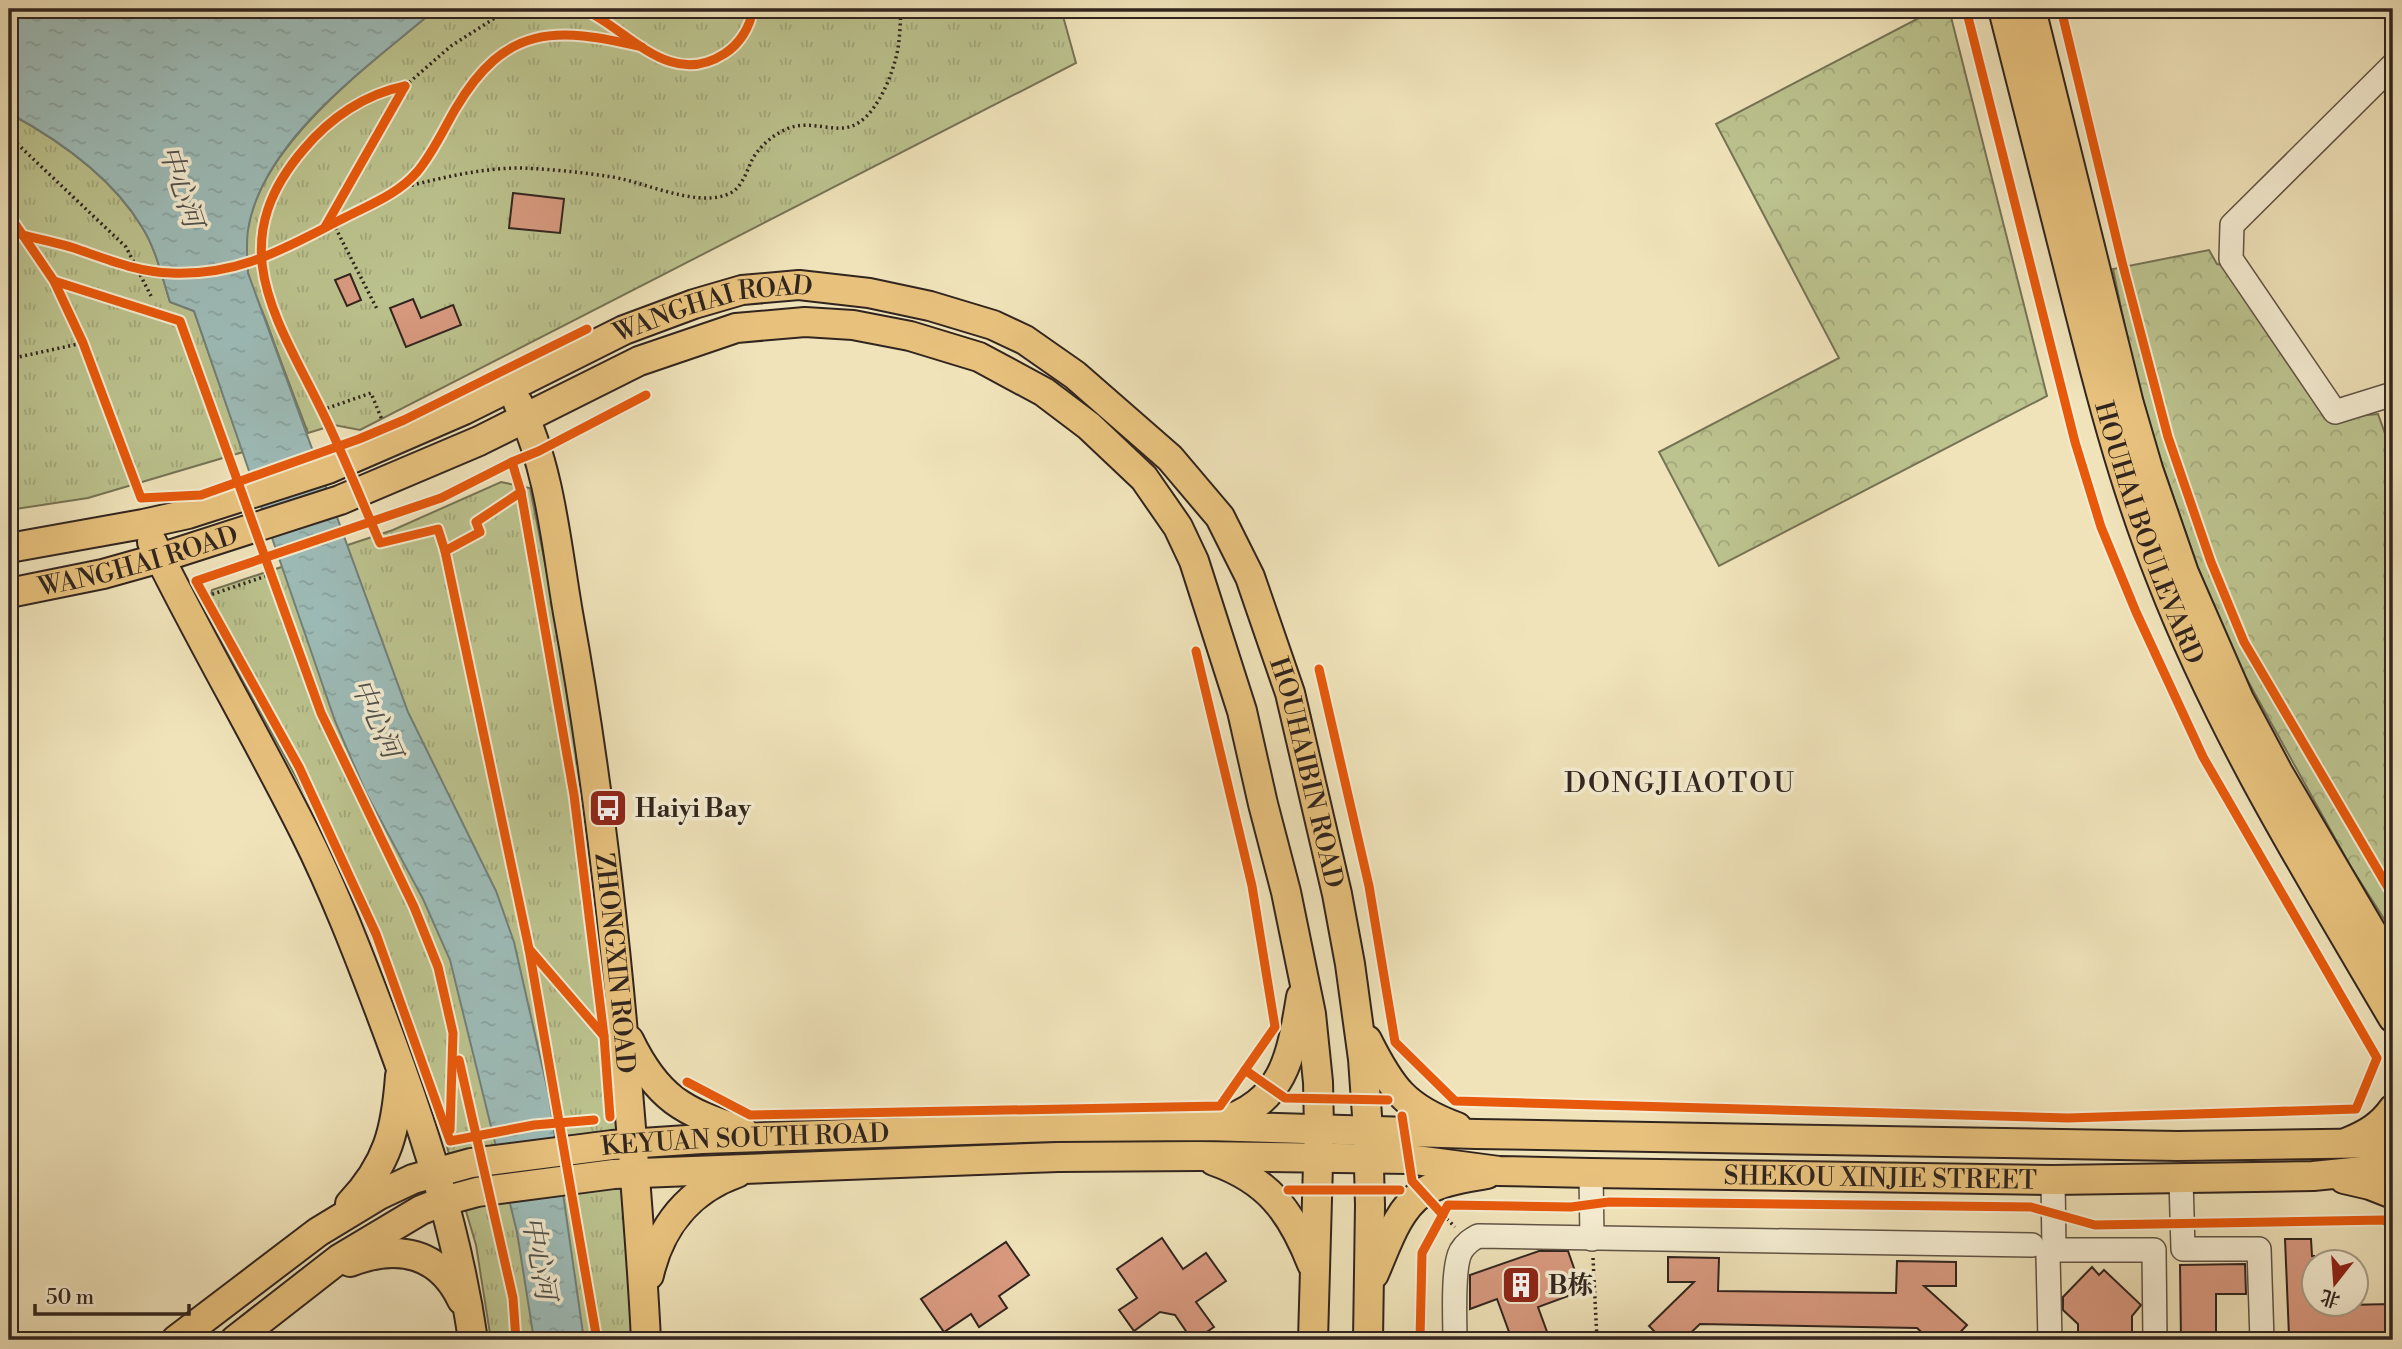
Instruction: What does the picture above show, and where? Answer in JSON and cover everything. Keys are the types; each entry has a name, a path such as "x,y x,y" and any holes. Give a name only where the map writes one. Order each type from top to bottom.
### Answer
{"main road":[{"name":"HOUHAI BOULEVARD","path":"2003,9 2105,408 2161,579 2218,709 2257,783 2393,1018"},
{"name":"HOUHAI BOULEVARD","path":"2031,9 2129,404 2183,573 2239,699 2278,772 2393,968"},
{"name":"WANGHAI ROAD","path":"9,548 142,511 188,514 328,469 511,388 624,330 742,290 799,285 869,293 930,306 993,326"},
{"name":"WANGHAI ROAD","path":"9,593 103,574 160,558 340,500 479,441 639,361 736,328 805,322 853,325 910,336 979,357"},
{"name":"HOUHAIBIN ROAD","path":"993,326 1025,340 1075,375 1170,458 1220,517 1250,577 1290,693 1337,894 1350,964 1359,1024 1368,1130 1368,1340"},
{"name":"HOUHAIBIN ROAD","path":"979,357 1044,393 1089,426 1144,478 1178,527 1194,561 1242,711 1311,1014 1320,1129 1313,1340"},
{"name":"ZHONGXIN ROAD","path":"511,388 539,451 581,683 613,925 635,1173 646,1340"},
{"path":"142,511 160,558 306,836 355,945 401,1066 436,1172 471,1329"},
{"path":"1207,1126 1249,1110 1273,1090 1290,1053 1304,974"},
{"path":"1359,1024 1390,1082 1402,1097 1422,1112 1476,1135"},
{"path":"623,1027 645,1071 671,1099 707,1119 762,1136"},
{"path":"318,1232 359,1195 375,1175 384,1157 394,1129 401,1066"},
{"path":"2340,1145 2366,1134 2382,1123 2393,1109"},
{"name":"KEYUAN SOUTH ROAD","path":"176,1340 318,1232 379,1195 413,1179 471,1163 594,1147 762,1136 1055,1127 1207,1126 1368,1130"},
{"name":"SHEKOU XINJIE STREET","path":"1368,1130 1476,1135 2178,1146 2393,1143"},
{"path":"1198,1156 1241,1172 1269,1192 1292,1220 1316,1273"},
{"name":"KEYUAN SOUTH ROAD","path":"235,1340 365,1242 421,1210 444,1200 477,1192 597,1176 754,1167 1058,1157 1369,1158"},
{"name":"SHEKOU XINJIE STREET","path":"1369,1158 1449,1163 1499,1171 1591,1174 2053,1180 2314,1177 2393,1168"},
{"path":"645,1310 655,1254 679,1211 712,1184 754,1167"},
{"path":"1369,1286 1393,1231 1412,1203 1423,1193 1451,1182 1499,1171"},
{"path":"2314,1177 2357,1182 2393,1194"},
{"path":"318,1275 375,1255 392,1252 421,1256 453,1284 471,1329"}],"lane":[{"path":"2393,65 2232,225 2231,259 2335,412 2393,394"},
{"path":"1591,1174 1592,1239"},
{"path":"2181,1179 2183,1249 2259,1249 2262,1340"},
{"path":"2050,1340 2048,1256 2043,1247 2053,1180"},
{"path":"1455,1340 1456,1267 1460,1253 1468,1242 1478,1236 2154,1250 2155,1340"}],"path":[{"path":"398,98 400,87 428,64 509,9"},
{"path":"390,194 401,188 441,178 521,168 609,176 689,196 709,198 728,195 741,184 753,159 774,135 791,127 807,125 837,128 852,126 868,116 895,62 901,9"},
{"path":"9,136 126,247 150,296"},
{"path":"401,188 418,171"},
{"path":"9,215 54,281 83,343 142,511"},
{"path":"345,217 332,220 377,309"},
{"path":"22,234 35,238"},
{"path":"121,264 144,269"},
{"path":"54,281 66,284"},
{"path":"9,359 83,343"},
{"path":"322,410 372,393 390,426"},
{"path":"316,398 327,422"},
{"path":"142,511 153,498"},
{"path":"267,562 276,587"},
{"path":"211,609 203,593 272,574"},
{"path":"1423,1193 1446,1210 1438,1224"},
{"path":"1592,1239 1597,1340"},
{"path":"2375,1340 2393,1339"}],"green space":[{"path":"440,9 1061,9 1076,63 360,430 334,425 308,433 248,273 246,235 257,198 276,162 303,128 333,97 425,18"},
{"path":"1936,9 1949,9 2047,396 1719,566 1659,452 1839,358 1716,124"},
{"path":"9,113 47,135 83,161 130,209 151,244 170,302 194,311 243,452 88,498 9,510"},
{"path":"2209,250 2217,264 2245,269 2346,417 2378,414 2393,456 2393,933 2351,867 2219,629 2140,400 2113,269"},
{"path":"501,482 530,488 571,718 599,914 616,1095 633,1340 491,1340 476,1245 442,1130 373,940 308,799 207,614 212,590 393,530"}],"water":[{"name":"中心河","path":"9,9 440,9 425,18 372,62 318,111 293,138 273,167 257,198 248,230 248,273 408,712 496,891 514,942 549,1096 584,1340 534,1340 517,1232 450,960 423,899 366,793 335,721 194,311 170,302 151,244 130,209 116,192 83,161 47,135 9,113"}],"building":[{"path":"513,193 564,199 560,233 509,228"},
{"path":"350,274 361,300 347,306 335,280"},
{"path":"413,299 421,318 453,305 461,325 406,347 390,308"},
{"path":"1162,1238 1183,1269 1206,1253 1226,1281 1196,1302 1214,1327 1195,1340 1192,1340 1175,1315 1160,1312 1134,1331 1119,1310 1137,1298 1117,1269"},
{"path":"2285,1239 2311,1239 2312,1248 2300,1248 2300,1318 2370,1318 2370,1304 2393,1304 2393,1332 2289,1336"},
{"path":"1006,1242 1029,1275 999,1296 1007,1308 979,1327 971,1314 944,1332 921,1299"},
{"name":"B栋","path":"1539,1251 1568,1251 1582,1291 1538,1307 1550,1340 1512,1340 1497,1299 1470,1309 1470,1275"},
{"path":"1668,1257 1719,1258 1718,1291 1896,1293 1897,1261 1956,1262 1956,1286 1924,1286 1967,1325 1953,1340 1930,1340 1917,1328 1700,1324 1683,1340 1663,1340 1649,1326 1694,1282 1668,1282"},
{"path":"2245,1264 2246,1294 2216,1294 2216,1340 2181,1340 2180,1265"},
{"path":"2092,1267 2099,1275 2104,1270 2141,1305 2132,1316 2132,1340 2078,1340 2078,1324 2063,1310 2063,1297"}],"cycle path":[{"path":"583,9 650,52 667,61 685,65 704,63 730,50 743,34 753,9"},
{"path":"1319,669 1369,886 1395,1042 1455,1101 2068,1118 2356,1109 2377,1058 2203,757 2136,612 2101,527 2075,442 1966,9"},
{"path":"2061,9 2122,262 2168,437 2211,562 2244,642 2393,896"},
{"path":"22,235 74,248 134,268 158,272 196,273 242,265 303,239 374,203 410,180 428,157 474,81 493,60 513,47 558,35 583,36 642,47"},
{"path":"405,86 376,95 349,109 325,127 304,149 280,183 266,216 261,247 264,278 273,309 287,341 336,440 351,474 365,509 373,526 380,543 438,529 445,551 480,532 476,522 521,492 512,462 441,498 196,581 299,767 376,934 450,1141 534,1125 594,1120"},
{"path":"325,227 405,86"},
{"path":"9,215 54,281 83,343 141,498 201,495 359,439 404,420 587,329"},
{"path":"54,281 180,321 321,713 414,907 438,967 453,1033 450,1130"},
{"path":"512,462 539,451 646,395"},
{"path":"521,492 574,795 604,1036 610,1117"},
{"path":"445,551 529,949 604,1036"},
{"path":"687,1082 750,1115 1220,1106 1275,1027 1252,886 1196,651"},
{"path":"529,949 597,1340"},
{"path":"459,1060 513,1298 516,1340"},
{"path":"1245,1070 1285,1098 1388,1100"},
{"path":"1402,1116 1412,1181 1443,1215"},
{"path":"1288,1190 1400,1190"},
{"path":"1420,1340 1422,1253 1448,1205 1571,1207 1609,1202 2031,1207 2095,1225 2384,1220 2393,1227"}],"place":[{"name":"Haiyi Bay","path":"608,808"},
{"name":"B栋","path":"1521,1285"}],"district":[{"name":"DONGJIAOTOU","path":"1680,782"}]}
